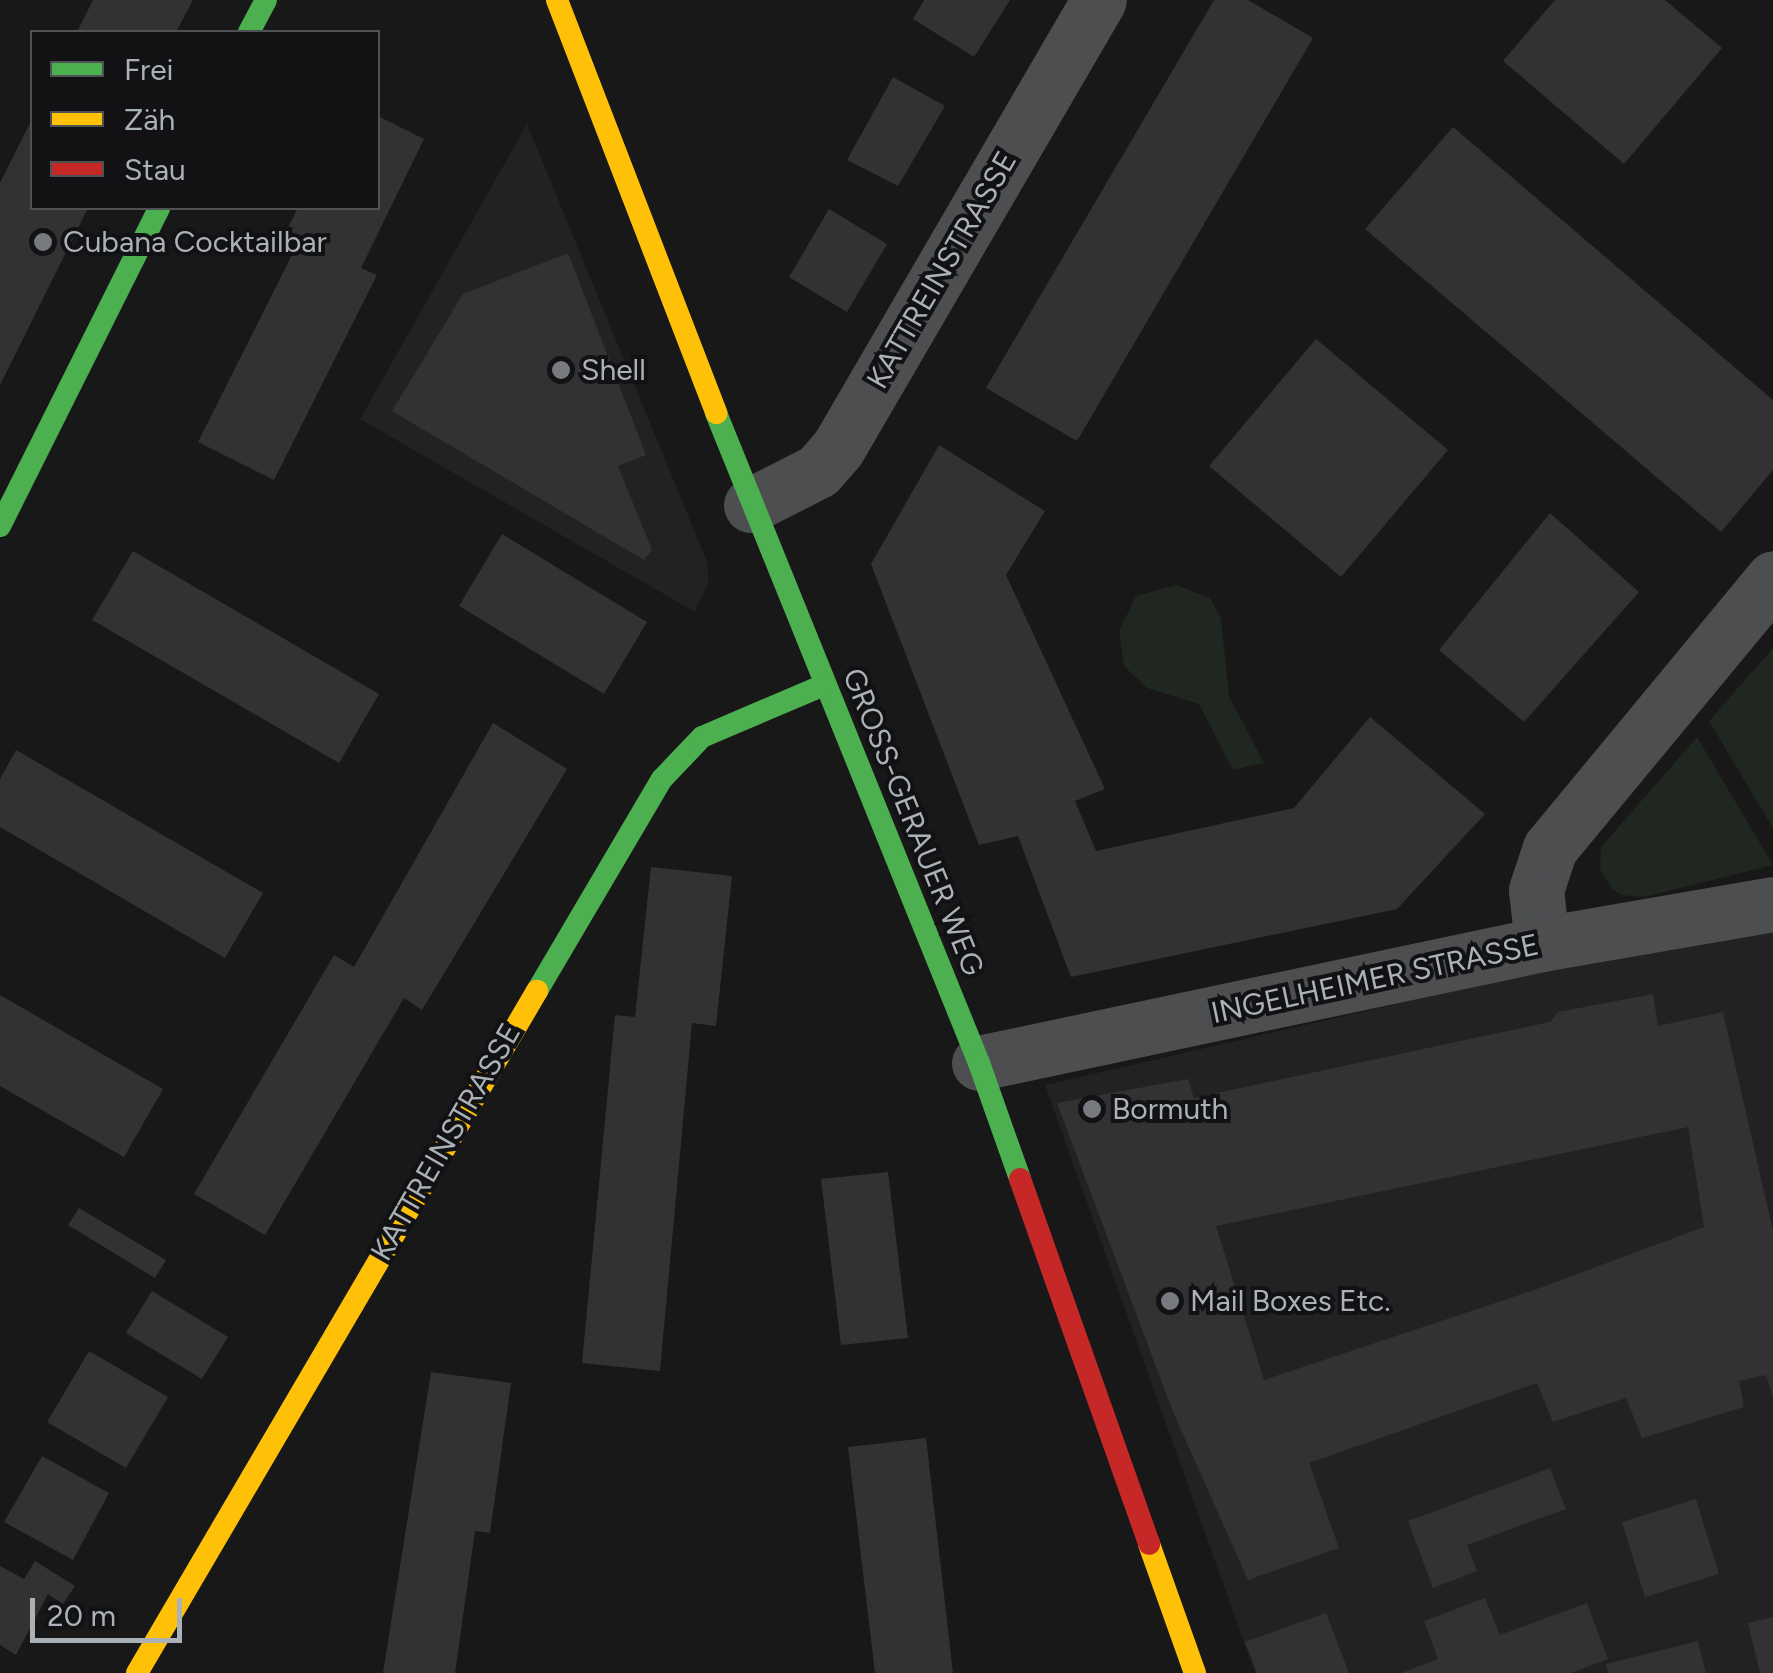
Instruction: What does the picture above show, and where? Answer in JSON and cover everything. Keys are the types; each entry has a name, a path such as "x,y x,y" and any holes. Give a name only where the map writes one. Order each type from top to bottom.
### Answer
{"main road":[{"path":"250,30 266,0"},
{"name":"GROSS-GERAUER WEG","path":"558,0 750,505 979,1063 1196,1673"},
{"path":"0,526 159,210"},
{"name":"KATTREINSTRASSE","path":"137,1673 662,779 688,749 711,732 824,685"}],"street":[{"name":"KATTREINSTRASSE","path":"750,505 818,471 838,448 1099,0"},
{"path":"1542,944 1536,890 1550,848 1773,578"},
{"name":"INGELHEIMER STRASSE","path":"979,1063 1542,944 1773,904"}],"shaded area":[{"path":"527,124 706,559 709,580 695,612 360,419"},
{"path":"1176,585 1210,598 1221,618 1229,696 1264,763 1233,770 1199,704 1147,688 1124,666 1119,631 1136,596"},
{"path":"1773,648 1773,828 1709,721"},
{"path":"1697,737 1773,865 1644,897 1621,895 1612,889 1600,869 1601,847"},
{"path":"1773,904 1773,1673 1255,1673 1045,1085 1557,967"}],"building":[{"path":"93,0 193,0 177,30 78,30"},
{"path":"924,0 1010,0 974,57 913,19"},
{"path":"1214,0 1248,0 1313,38 1077,441 986,388"},
{"path":"1555,0 1665,0 1722,48 1624,164 1503,61"},
{"path":"893,77 945,106 898,186 847,160"},
{"path":"380,117 424,139 361,268 377,275 274,480 198,442 301,237 286,231 297,210 380,210"},
{"path":"30,123 30,210 87,210 0,385 0,183"},
{"path":"1453,127 1773,400 1773,470 1721,532 1365,229"},
{"path":"829,209 887,244 847,312 789,277"},
{"path":"568,253 646,455 618,466 652,550 644,560 392,411 463,294"},
{"path":"1316,339 1448,450 1341,577 1209,466"},
{"path":"939,445 1045,511 1006,575 1105,789 1075,801 1096,851 1294,808 1370,717 1485,814 1397,909 1071,977 1018,836 979,845 871,564"},
{"path":"1550,513 1639,592 1524,722 1439,650"},
{"path":"502,534 647,622 604,694 459,606"},
{"path":"133,551 379,694 339,763 92,620"},
{"path":"493,723 567,769 422,1010 404,998 265,1235 194,1194 334,955 354,967"},
{"path":"16,750 263,893 225,958 0,827 0,779"},
{"path":"651,867 732,876 716,1026 692,1023 660,1371 582,1363 615,1015 635,1017"},
{"path":"1653,994 1658,1026 1723,1012 1773,1231 1773,1397 1766,1375 1739,1381 1744,1407 1642,1438 1626,1398 1553,1422 1537,1383 1309,1463 1339,1548 1248,1580 1173,1412 1057,1103 1188,1079 1194,1098 1550,1022 1558,1012","holes":["1688,1127 1704,1227 1537,1289 1264,1380 1216,1226"]},
{"path":"0,995 163,1089 124,1157 0,1086"},
{"path":"888,1172 908,1338 841,1345 821,1179"},
{"path":"79,1208 166,1260 155,1278 68,1225"},
{"path":"152,1291 228,1337 202,1379 126,1333"},
{"path":"89,1351 168,1397 126,1468 47,1422"},
{"path":"431,1372 511,1383 490,1533 475,1531 455,1673 383,1673"},
{"path":"926,1438 953,1673 875,1673 848,1447"},
{"path":"42,1456 109,1493 73,1560 4,1522"},
{"path":"1550,1468 1566,1509 1467,1545 1477,1571 1433,1588 1408,1521"},
{"path":"1696,1499 1719,1574 1645,1597 1622,1522"},
{"path":"35,1561 75,1586 63,1604 48,1594 16,1655 0,1645 0,1566 24,1579"},
{"path":"1485,1598 1500,1635 1587,1603 1608,1659 1571,1673 1401,1673 1438,1659 1424,1621"},
{"path":"1326,1613 1349,1673 1257,1673 1245,1642"},
{"path":"1773,1617 1773,1673 1760,1673 1748,1623"},
{"path":"1698,1641 1706,1673 1608,1673 1606,1664"}],"traffic: fast":[{"path":"250,30 266,0"},
{"path":"0,526 158,210"},
{"path":"716,413 979,1063 1020,1179"},
{"path":"537,991 662,779 702,737 824,685"}],"traffic: slow":[{"path":"557,0 716,413"},
{"path":"137,1673 537,991"},
{"path":"1149,1544 1195,1673"}],"traffic: jam":[{"path":"1020,1179 1149,1544"}],"place":[{"name":"Cubana Cocktailbar","path":"43,242"},
{"name":"Shell","path":"561,370"},
{"name":"Bormuth","path":"1092,1109"},
{"name":"Mail Boxes Etc.","path":"1170,1301"}]}
